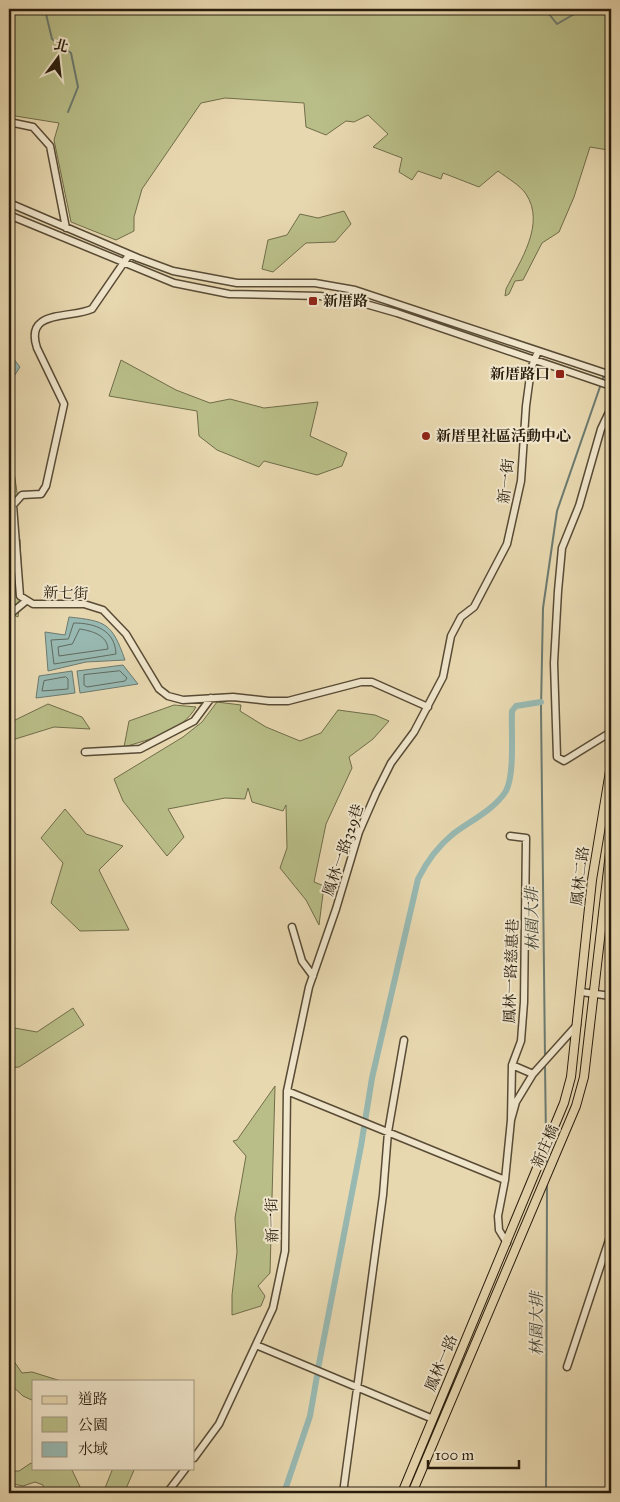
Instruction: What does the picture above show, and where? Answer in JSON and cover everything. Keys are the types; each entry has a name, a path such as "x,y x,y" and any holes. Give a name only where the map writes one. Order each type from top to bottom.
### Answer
{"main road":[{"name":"鳳林二路","path":"581,992 592,880 611,765"},
{"name":"鳳林二路","path":"594,994 611,845"},
{"path":"577,1025 581,992"},
{"name":"新庄橋","path":"515,1247 576,1106 587,1052 594,994"},
{"name":"新庄橋","path":"506,1243 564,1103 571,1077 577,1025"},
{"name":"鳳林一路","path":"402,1493 506,1243"},
{"name":"鳳林一路","path":"412,1493 515,1247"}],"street":[{"path":"9,122 33,127 50,146 66,228"},
{"path":"9,203 129,255 173,271 237,283 315,284 356,290 611,375"},
{"path":"9,215 174,283 229,294 320,296 354,301 611,386"},
{"path":"80,245 85,236"},
{"name":"新七街","path":"129,255 124,264 112,276 92,309 46,318 36,327 34,341 61,397 64,411 46,486 41,494 22,495 16,500 12,509 20,596 33,604 84,604 103,610 126,634 159,689 168,696 183,700 233,697 269,702 288,701 360,682 372,682 428,707"},
{"name":"新一街","path":"474,607 507,544 516,509 521,481 526,406 534,361 538,351"},
{"path":"611,408 601,429 579,506 562,548 554,663 557,757 564,761 611,732"},
{"path":"9,616 26,601"},
{"name":"鳳林一路329巷","path":"287,1091 313,976 359,832 391,763 414,732 443,678 452,636 461,617 474,607"},
{"path":"85,752 140,750 194,721 211,698"},
{"name":"鳳林一路慈惠巷","path":"510,836 526,838 524,1002 521,1041 512,1065 511,1120"},
{"path":"292,927 302,961 313,976"},
{"path":"581,992 611,996"},
{"path":"506,1243 499,1230 498,1216 505,1180 511,1120 516,1102 533,1074 577,1025"},
{"path":"343,1493 383,1195 388,1132 404,1040"},
{"path":"512,1065 533,1074"},
{"path":"287,1091 505,1180"},
{"name":"新一街","path":"256,1345 273,1308 285,1251 287,1091"},
{"path":"567,1367 611,1234"},
{"path":"195,1457 219,1424 256,1345 356,1385 433,1419"},
{"path":"167,1493 184,1470"}],"green space":[{"path":"9,9 611,9 611,176 608,150 590,147 574,197 559,232 542,243 523,280 515,281 509,294 505,296 506,289 529,242 533,218 526,194 498,171 479,187 443,173 441,179 418,171 412,180 399,172 402,158 373,147 388,134 368,115 354,122 346,121 326,135 306,127 304,103 225,98 201,103 142,189 134,217 134,231 116,240 71,222 54,140 59,123 9,115"},
{"path":"344,211 351,224 335,242 306,243 273,272 262,269 268,240 287,235 300,214 318,218"},
{"path":"121,360 176,390 210,403 230,399 264,408 318,402 310,436 347,453 342,466 317,475 264,461 259,467 217,450 199,436 197,411 109,396"},
{"path":"9,457 12,458 18,499 11,531 20,539 22,585 18,617 9,613"},
{"path":"217,702 241,705 240,711 266,727 300,741 321,733 338,710 375,715 389,721 373,739 349,757 352,768 326,824 314,882 324,886 319,925 306,900 280,868 287,848 286,805 283,811 252,802 248,788 245,799 225,798 168,809 184,837 167,856 123,801 114,779 183,737 202,722"},
{"path":"48,704 82,717 90,729 54,727 9,741 9,723"},
{"path":"174,705 196,707 190,716 174,729 124,747 129,721"},
{"path":"65,809 86,834 123,846 99,870 129,930 80,931 51,903 63,863 41,838"},
{"path":"73,1008 84,1025 19,1067 9,1068 9,1027 37,1032"},
{"path":"275,1086 270,1273 258,1286 265,1296 261,1306 232,1315 232,1295 237,1252 235,1218 246,1156 233,1141 237,1140"},
{"path":"9,1354 22,1373 32,1372 58,1380 32,1380 32,1400 23,1396 9,1383"},
{"path":"31,1463 32,1470 72,1470 83,1493 44,1493 43,1485 35,1482 23,1486 9,1483 9,1471 19,1471"},
{"path":"112,1470 134,1470 124,1493 103,1493"}],"water":[{"path":"9,353 20,367 9,384"},
{"path":"69,617 92,620 106,626 116,638 125,660 86,662 48,671 45,632 65,635"},
{"path":"123,665 138,684 80,693 77,671"},
{"path":"72,671 75,693 36,698 39,676"}],"waterway":[{"path":"52,9 46,14 52,39 71,53 78,87 68,112"},
{"path":"283,9 297,14 303,9"},
{"path":"545,9 557,24 583,9"},
{"name":"林園大排","path":"545,1058 541,708 543,608 557,511 611,355"},
{"path":"318,1369 361,1146 372,1078 418,879 437,849 453,834 488,810 506,791 512,763 512,711 516,706 541,702"},
{"name":"林園大排","path":"545,1065 546,1138"},
{"name":"林園大排","path":"546,1155 547,1168"},
{"name":"林園大排","path":"546,1493 547,1182"},
{"path":"284,1493 310,1416 317,1376"}],"place":[{"name":"新厝路","path":"313,301"},
{"name":"新厝路口","path":"560,374"},
{"name":"新厝里社區活動中心","path":"426,436"}]}
